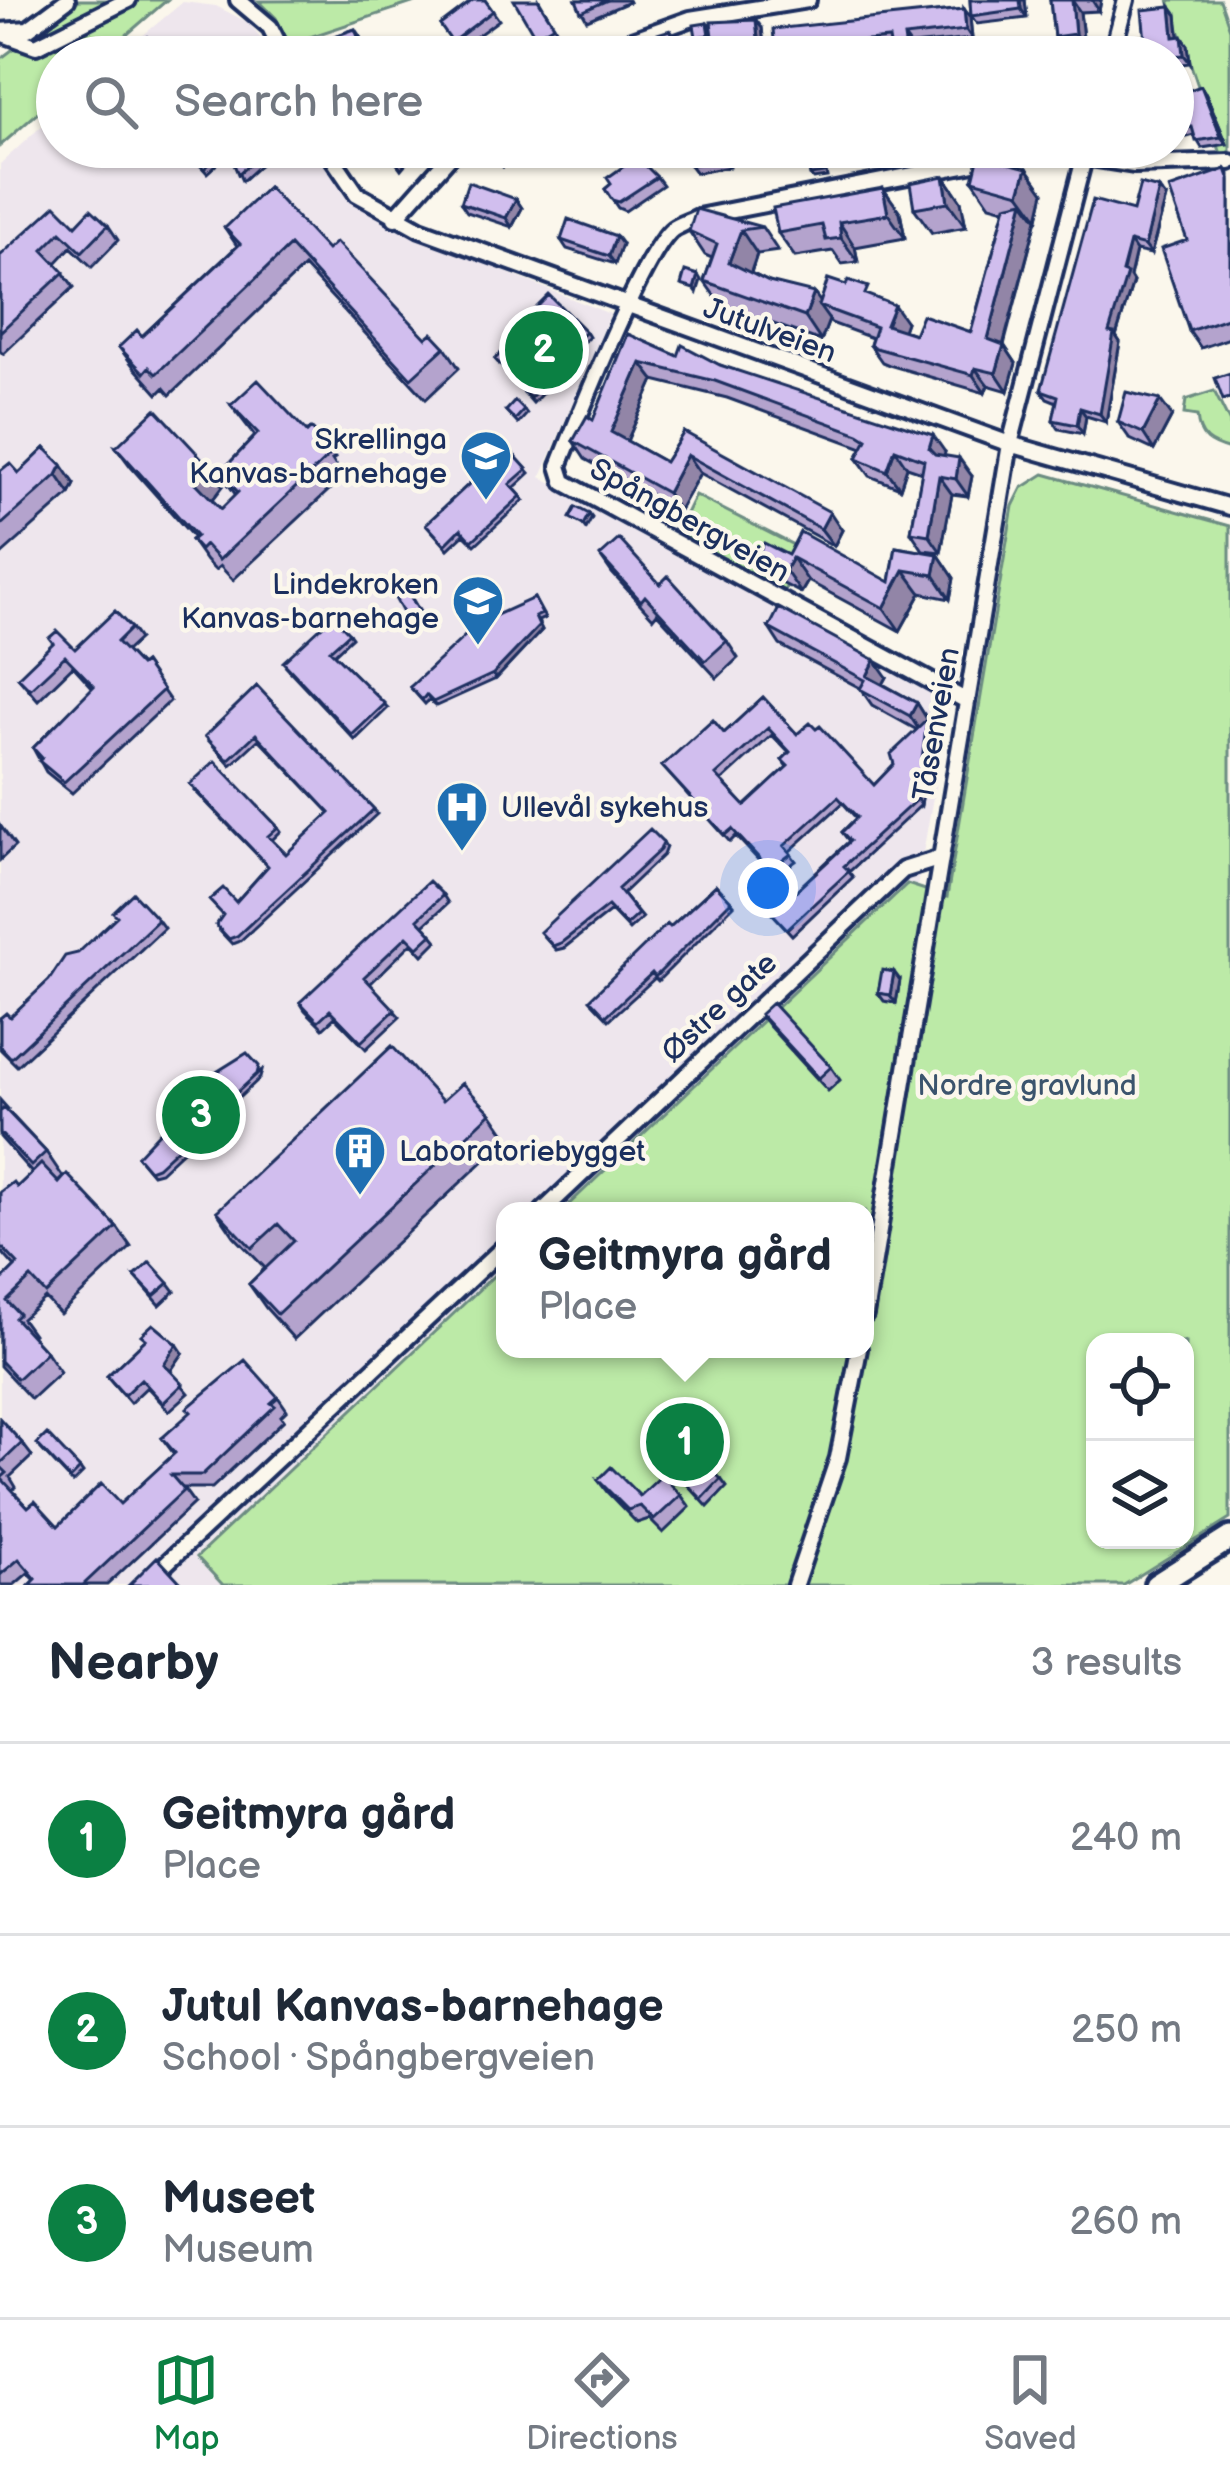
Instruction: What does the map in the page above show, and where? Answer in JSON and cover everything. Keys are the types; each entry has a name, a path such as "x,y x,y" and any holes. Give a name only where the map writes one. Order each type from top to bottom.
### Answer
{"street":[{"path":"0,32 28,29 67,0"},
{"path":"56,36 128,0"},
{"path":"238,0 274,36"},
{"path":"643,36 690,19 808,0"},
{"path":"1117,36 1126,0"},
{"path":"0,32 36,46"},
{"name":"Spångbergveien","path":"1194,163 1230,162"},
{"name":"Jutulveien","path":"339,168 357,194 395,218 1010,444 1230,507"},
{"path":"395,218 439,168"},
{"name":"Spångbergveien","path":"948,168 698,217 673,230 660,244 628,306 559,466 564,482 967,701"},
{"name":"Tåsenveien","path":"874,1260 1010,444 1082,168"},
{"name":"Østre gate","path":"552,1202 903,870 940,858"},
{"path":"142,1585 496,1254"},
{"path":"795,1585 838,1458 858,1358"},
{"path":"1156,1585 1230,1538"}],"shaded area":[{"path":"183,2 216,6 249,23 259,36 142,36"},
{"name":"Ullevål sykehus","path":"36,131 36,168 327,168 356,204 393,227 610,314 541,477 950,702 917,887 907,884 571,1202 496,1202 496,1274 197,1556 223,1585 0,1585 0,164"}],"green space":[{"path":"79,0 167,0 125,36 36,36 36,114 0,146 0,59"},
{"path":"421,0 313,36 285,36 259,1"},
{"path":"1169,0 1220,0 1230,29 1230,160 1223,160 1194,74 1194,36 1181,36"},
{"path":"1214,391 1230,423 1230,450 1206,439 1197,416 1184,414 1186,400"},
{"name":"Nordre gravlund","path":"1044,474 1230,526 1230,1519 1194,1541 1194,1333 1086,1333 1086,1549 1182,1549 1124,1585 223,1585 197,1557 496,1274 496,1358 874,1358 874,1202 571,1202 907,884 947,897 1013,506 1022,488"},
{"path":"695,495 805,551 781,597 674,538"}],"building":[{"path":"473,0 485,0 493,11 460,36 448,36 440,25"},
{"path":"514,0 538,0 554,25 535,36"},
{"path":"576,0 608,0 581,12"},
{"path":"970,0 1020,0 1021,9 971,16"},
{"path":"1050,0 1072,0 1075,34 1054,36"},
{"path":"1171,7 1174,36 1145,36 1142,10"},
{"path":"964,9 966,30 913,36 774,36 773,29"},
{"path":"756,20 758,36 713,36 711,22"},
{"path":"707,23 709,35 696,36 694,25"},
{"path":"1201,86 1221,137 1196,141 1194,88"},
{"path":"621,168 648,168 657,177 619,202 605,189 611,184 607,178"},
{"path":"976,168 1027,168 1020,193 973,180"},
{"path":"1226,169 1230,180 1230,317 1189,331 1161,249 1187,240 1169,189"},
{"path":"944,176 948,202 914,208 910,183"},
{"path":"468,182 516,199 506,218 461,203"},
{"path":"1140,184 1159,189 1145,246 1130,242 1122,272 1127,274 1109,332 1114,333 1100,414 1080,408 1077,425 1053,420 1058,396 1041,390 1093,200 1133,211"},
{"path":"268,187 327,250 336,242 426,338 432,333 445,347 411,378 290,246 156,374 149,367 144,373 119,347 137,330 142,336 240,244 225,228"},
{"path":"883,188 888,214 839,222 841,238 826,240 822,225 778,233 773,208"},
{"path":"1024,201 988,339 1004,345 996,373 975,368 973,375 876,348 870,345 876,327 819,306 828,279 846,285 848,280 868,287 865,294 894,305 886,325 914,334 922,315 971,332 1006,205"},
{"path":"56,205 76,225 91,209 108,225 82,252 61,232 43,250 64,272 0,332 0,256"},
{"path":"696,209 762,227 741,230 729,262 769,282 814,293 805,317 704,281 717,244 689,231"},
{"path":"568,219 616,236 609,256 561,240"},
{"path":"685,271 698,275 694,289 681,285"},
{"path":"549,295 586,332 570,348 562,340 534,368 547,381 530,398 495,359 510,344 516,349 543,321 533,311"},
{"path":"628,334 678,356 682,345 720,365 933,435 929,448 935,454 959,458 956,479 939,476 929,535 911,532 924,460 895,449 887,471 857,458 867,439 859,434 715,381 641,363 611,432 665,462 684,432 830,512 821,529 687,455 667,493 573,441 587,416 593,420"},
{"path":"1230,373 1230,398 1223,400 1215,378"},
{"path":"258,380 307,432 311,428 320,437 315,442 329,456 219,560 205,545 200,550 191,540 196,536 116,447 156,409 208,465 195,482 221,509 238,492 220,473 258,433 231,405"},
{"path":"1126,392 1160,400 1143,433 1118,422"},
{"path":"515,401 524,410 515,420 506,411"},
{"path":"45,448 62,465 57,475 0,526 0,471 10,463 19,473"},
{"name":"Skrellinga Kanvas-barnehage","path":"508,448 527,469 510,484 521,496 472,541 461,529 445,545 426,524"},
{"path":"576,507 589,514 583,525 570,518"},
{"path":"800,532 890,582 896,547 938,554 934,575 904,570 884,608 792,558 785,570 757,555 764,543 788,555"},
{"path":"619,539 660,584 668,576 727,641 705,661 600,556"},
{"path":"404,585 420,613 407,620 391,591"},
{"path":"534,598 542,614 535,617 539,626 493,674 433,702 426,695 422,700 410,687 479,623"},
{"path":"779,608 875,660 867,676 917,703 910,716 860,689 865,680 769,628"},
{"path":"115,611 131,628 117,642 140,666 144,663 163,690 64,782 39,761 42,758 33,748 94,686 65,656 30,689 18,677 53,643 49,638 57,631 75,649"},
{"path":"333,616 349,633 330,650 385,704 352,735 283,662"},
{"path":"257,686 374,809 229,939 216,925 223,915 209,900 223,888 236,902 268,866 190,784 215,761 278,827 268,836 286,854 330,813 256,734 228,760 205,736"},
{"path":"763,697 797,734 810,723 816,729 820,726 874,785 894,764 891,754 927,720 917,799 844,866 849,871 787,929 772,913 850,841 842,832 857,817 838,797 784,846 791,854 770,870 732,829 725,835 662,766 713,720 724,733","holes":["768,728 790,752 782,760 788,766 745,806 716,775"]},
{"path":"650,829 663,842 660,850 618,889 638,914 626,925 608,906 553,946 540,932"},
{"path":"429,881 443,895 418,919 432,934 418,947 407,936 364,977 395,1010 361,1042 330,1010 318,1021 300,1002"},
{"path":"716,885 731,901 655,977 652,973 606,1016 590,999 667,924 670,927"},
{"path":"133,893 158,920 11,1058 0,1046 0,1018 6,1013 10,1017 49,980 65,956 78,953 117,916 113,912"},
{"path":"882,970 894,972 890,995 878,993"},
{"path":"772,1003 831,1067 819,1078 760,1014"},
{"name":"Laboratoriebygget","path":"392,1046 442,1101 462,1083 491,1113 277,1314 249,1284 294,1241 278,1224 252,1248 217,1211"},
{"path":"247,1053 259,1066 257,1074 149,1170 137,1156 215,1073"},
{"path":"4,1108 46,1152 31,1166 0,1133"},
{"path":"41,1164 59,1183 67,1174 117,1227 46,1294 31,1278 7,1301 19,1314 15,1318 46,1352 17,1379 0,1361 0,1280 18,1264 0,1245 0,1192 13,1182 17,1187"},
{"path":"150,1262 169,1283 154,1296 135,1276"},
{"path":"153,1324 177,1344 164,1364 183,1384 163,1403 141,1379 124,1395 107,1376 146,1339 141,1335"},
{"path":"245,1360 278,1397 271,1403 275,1406 202,1475 171,1475 184,1490 83,1585 30,1585 36,1579 19,1559 0,1575 0,1466 7,1473 1,1478 28,1507 35,1501 58,1526 101,1484 120,1504 175,1453 162,1438 191,1412 187,1408"},
{"path":"0,1419 22,1443 0,1464"},
{"path":"47,1434 80,1469 70,1479 37,1444"},
{"path":"658,1436 668,1445 656,1459 646,1449"},
{"path":"706,1464 721,1479 702,1499 687,1484"},
{"path":"611,1467 640,1496 662,1475 681,1495 654,1520 640,1506 628,1510 598,1480"},
{"path":"157,1557 183,1585 129,1585"}],"place":[{"name":"Jutul Kanvas-barnehage","path":"544,350"},
{"name":"Skrellinga Kanvas-barnehage","path":"486,502"},
{"name":"Lindekroken Kanvas-barnehage","path":"478,647"},
{"name":"Ullevål sykehus","path":"462,853"},
{"name":"Museet","path":"201,1115"},
{"name":"Laboratoriebygget","path":"360,1197"},
{"name":"Geitmyra gård","path":"685,1442"}]}
